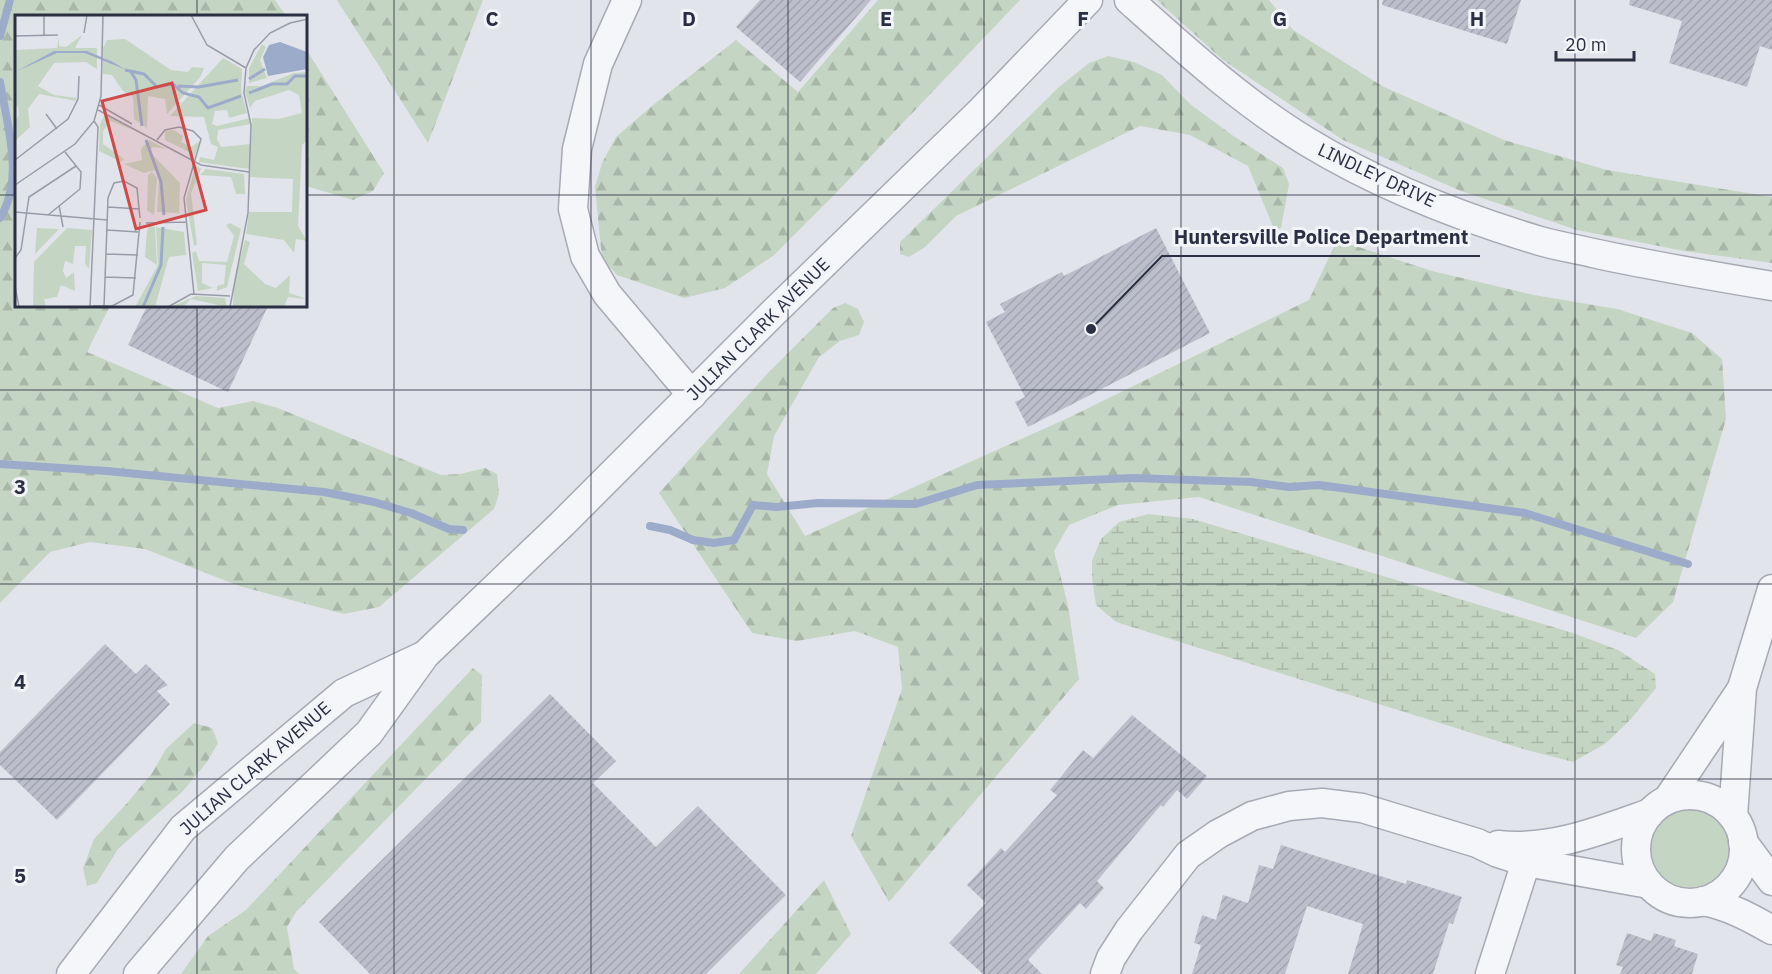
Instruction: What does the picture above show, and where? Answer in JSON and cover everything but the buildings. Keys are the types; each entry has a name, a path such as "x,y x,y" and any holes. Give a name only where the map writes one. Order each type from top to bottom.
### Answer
{"street":[{"path":"627,0 598,64 577,149 573,209 585,256 607,294 692,395"},
{"name":"JULIAN CLARK AVENUE","path":"138,974 237,858 369,734 425,655 562,524 982,110 1088,0"},
{"name":"LINDLEY DRIVE","path":"1129,0 1200,63 1268,115 1306,141 1408,192 1474,219 1542,241 1640,263 1772,286"},
{"path":"1733,816 1742,688 1772,589"},
{"name":"JULIAN CLARK AVENUE","path":"70,974 183,828 344,693 425,655"},
{"path":"1477,843 1504,846 1564,840 1603,830 1659,806 1686,795 1704,796 1720,804 1733,816 1742,832 1741,867 1732,883 1719,895 1702,901 1685,903 1668,899 1653,890 1642,875 1636,858 1636,840 1642,823 1659,806 1742,688"},
{"path":"1105,974 1111,958 1129,930 1188,855 1218,834 1252,816 1289,806 1322,803 1362,808 1477,843 1526,862 1649,884"},
{"path":"1743,842 1772,881"},
{"path":"1490,974 1526,862"},
{"path":"1702,901 1724,905 1772,930"}],"green space":[{"path":"0,0 275,0 285,15 15,15 15,308 109,308 87,352 218,408 253,401 278,408 441,475 460,474 485,468 497,474 499,494 494,509 379,607 344,614 239,586 145,549 90,542 50,552 0,603"},
{"path":"337,0 483,0 428,143"},
{"path":"878,0 1020,0 773,256 725,288 684,298 617,275 602,259 595,187 602,163 616,137 736,40 798,92"},
{"path":"1157,0 1269,0 1293,30 1382,86 1504,140 1607,170 1772,197 1772,263 1684,251 1577,230 1461,191 1343,140 1223,60"},
{"path":"308,52 384,173 373,191 353,200 308,187"},
{"path":"1108,56 1134,62 1162,75 1190,104 1283,168 1289,184 1281,228 1274,229 1248,166 1190,135 1140,126 956,216 925,247 909,257 900,254 900,242 1059,87 1089,63"},
{"path":"1337,240 1432,271 1534,295 1617,309 1692,333 1722,359 1726,419 1673,602 1636,638 1199,497 1118,505 1069,525 1054,551 1068,605 1079,679 889,902 851,836 902,689 898,647 855,631 797,641 752,633 659,493 768,373 833,308 845,303 858,309 864,322 859,335 840,341 819,357 774,436 767,474 805,536 1068,418 1309,300"},
{"path":"1148,514 1193,519 1573,633 1618,650 1655,674 1656,688 1630,720 1605,744 1573,762 1523,749 1116,622 1096,605 1092,561 1101,539 1119,522"},
{"path":"473,668 482,675 481,722 296,912 287,927 294,969 299,974 181,974 208,936 246,910"},
{"path":"194,723 212,728 218,743 207,762 182,792 118,849 97,883 87,886 83,868 94,839 152,773 166,749"},
{"path":"1692,807 1708,810 1721,819 1730,832 1733,848 1730,864 1721,877 1708,886 1692,889 1676,886 1663,877 1654,864 1651,848 1654,832 1663,819 1676,810"},
{"path":"824,880 851,934 816,974 739,974"}],"waterway":[{"path":"0,36 10,0"},
{"path":"0,82 10,134 13,169 12,186 0,218"},
{"path":"0,464 107,471 324,492 374,502 411,513 449,529 463,530"},
{"path":"650,526 670,530 693,540 714,543 734,540 753,505 777,507 818,503 916,504 977,485 1133,478 1251,482 1289,487 1319,485 1525,513 1688,564"}],"place":[{"name":"Huntersville Police Department","path":"1091,329"}]}
